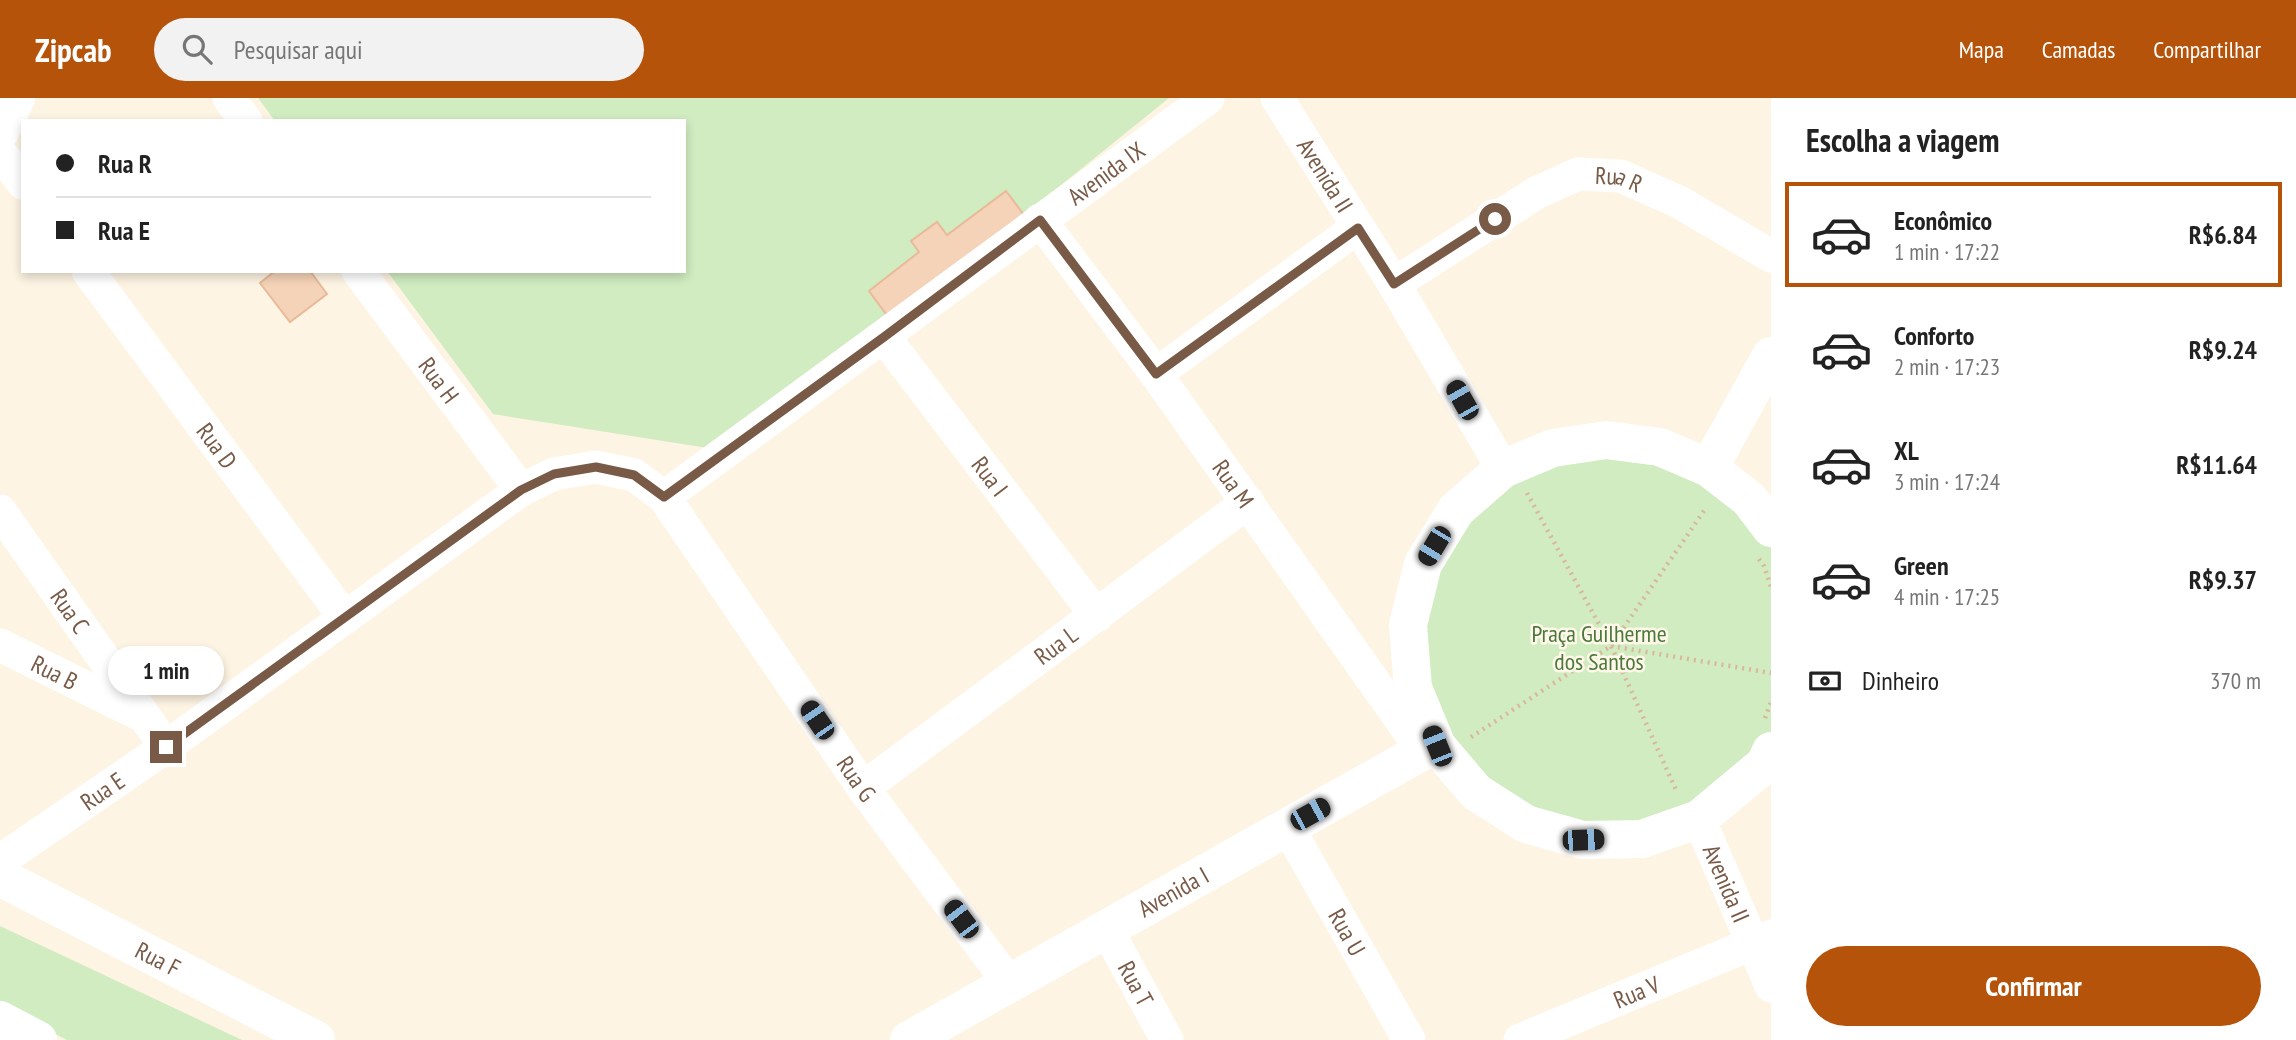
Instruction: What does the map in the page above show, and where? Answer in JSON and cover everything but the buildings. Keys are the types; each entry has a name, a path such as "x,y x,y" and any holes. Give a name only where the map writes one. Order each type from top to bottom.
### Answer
{"street":[{"path":"229,98 245,119"},
{"name":"Avenida IX","path":"664,497 1208,98"},
{"name":"Avenida II","path":"1289,102 1358,228 1515,488"},
{"path":"0,152 21,180"},
{"name":"Rua R","path":"1394,284 1536,194 1578,174 1621,176 1679,202 1771,256"},
{"name":"Rua M","path":"1040,220 1430,749"},
{"path":"1156,374 1358,228"},
{"name":"Rua D","path":"89,273 345,618"},
{"name":"Rua H","path":"359,273 521,490"},
{"name":"Rua I","path":"884,337 1097,615"},
{"path":"1709,468 1771,356"},
{"path":"1764,541 1749,499 1709,468 1660,447 1606,440 1553,447 1515,488 1455,510 1423,564 1408,625 1413,688 1430,749 1476,792 1526,824 1583,840 1642,839 1699,819 1765,764 1768,736"},
{"name":"Rua E","path":"0,860 166,747 521,490 554,474 596,467 634,475 664,497"},
{"name":"Rua G","path":"664,497 863,788 1010,985"},
{"name":"Rua L","path":"863,788 1248,502"},
{"name":"Rua C","path":"0,511 166,747"},
{"name":"Rua B","path":"0,645 146,718"},
{"name":"Avenida I","path":"909,1040 1287,826 1430,749"},
{"name":"Avenida II","path":"1699,819 1762,940 1771,986"},
{"name":"Rua U","path":"1287,826 1409,1040"},
{"name":"Rua F","path":"0,877 316,1040"},
{"name":"Rua T","path":"1106,928 1167,1040"},
{"name":"Rua V","path":"1520,1040 1762,940"},
{"path":"0,1020 38,1040"}],"path":[{"path":"1430,749 1466,740 1611,646 1709,505 1709,468"},
{"path":"1515,488 1611,646 1681,802 1699,819"},
{"path":"1764,541 1764,566 1771,587"},
{"path":"1611,646 1771,673"},
{"path":"1768,736 1771,702"}],"green space":[{"path":"258,98 1169,98 1024,215 714,449 493,414 388,273 686,273 686,119 274,119"},
{"name":"Praça Guilherme dos Santos","path":"1579,455 1696,471 1771,540 1771,743 1684,819 1556,823 1497,793 1453,744 1428,684 1425,618 1442,560 1476,511 1523,475"},
{"path":"0,926 242,1040 67,1040 0,1006"}],"route":[{"path":"166,747 521,490 554,474 596,467 634,475 664,497 1040,220 1156,374 1358,228 1394,284 1495,219"}]}
